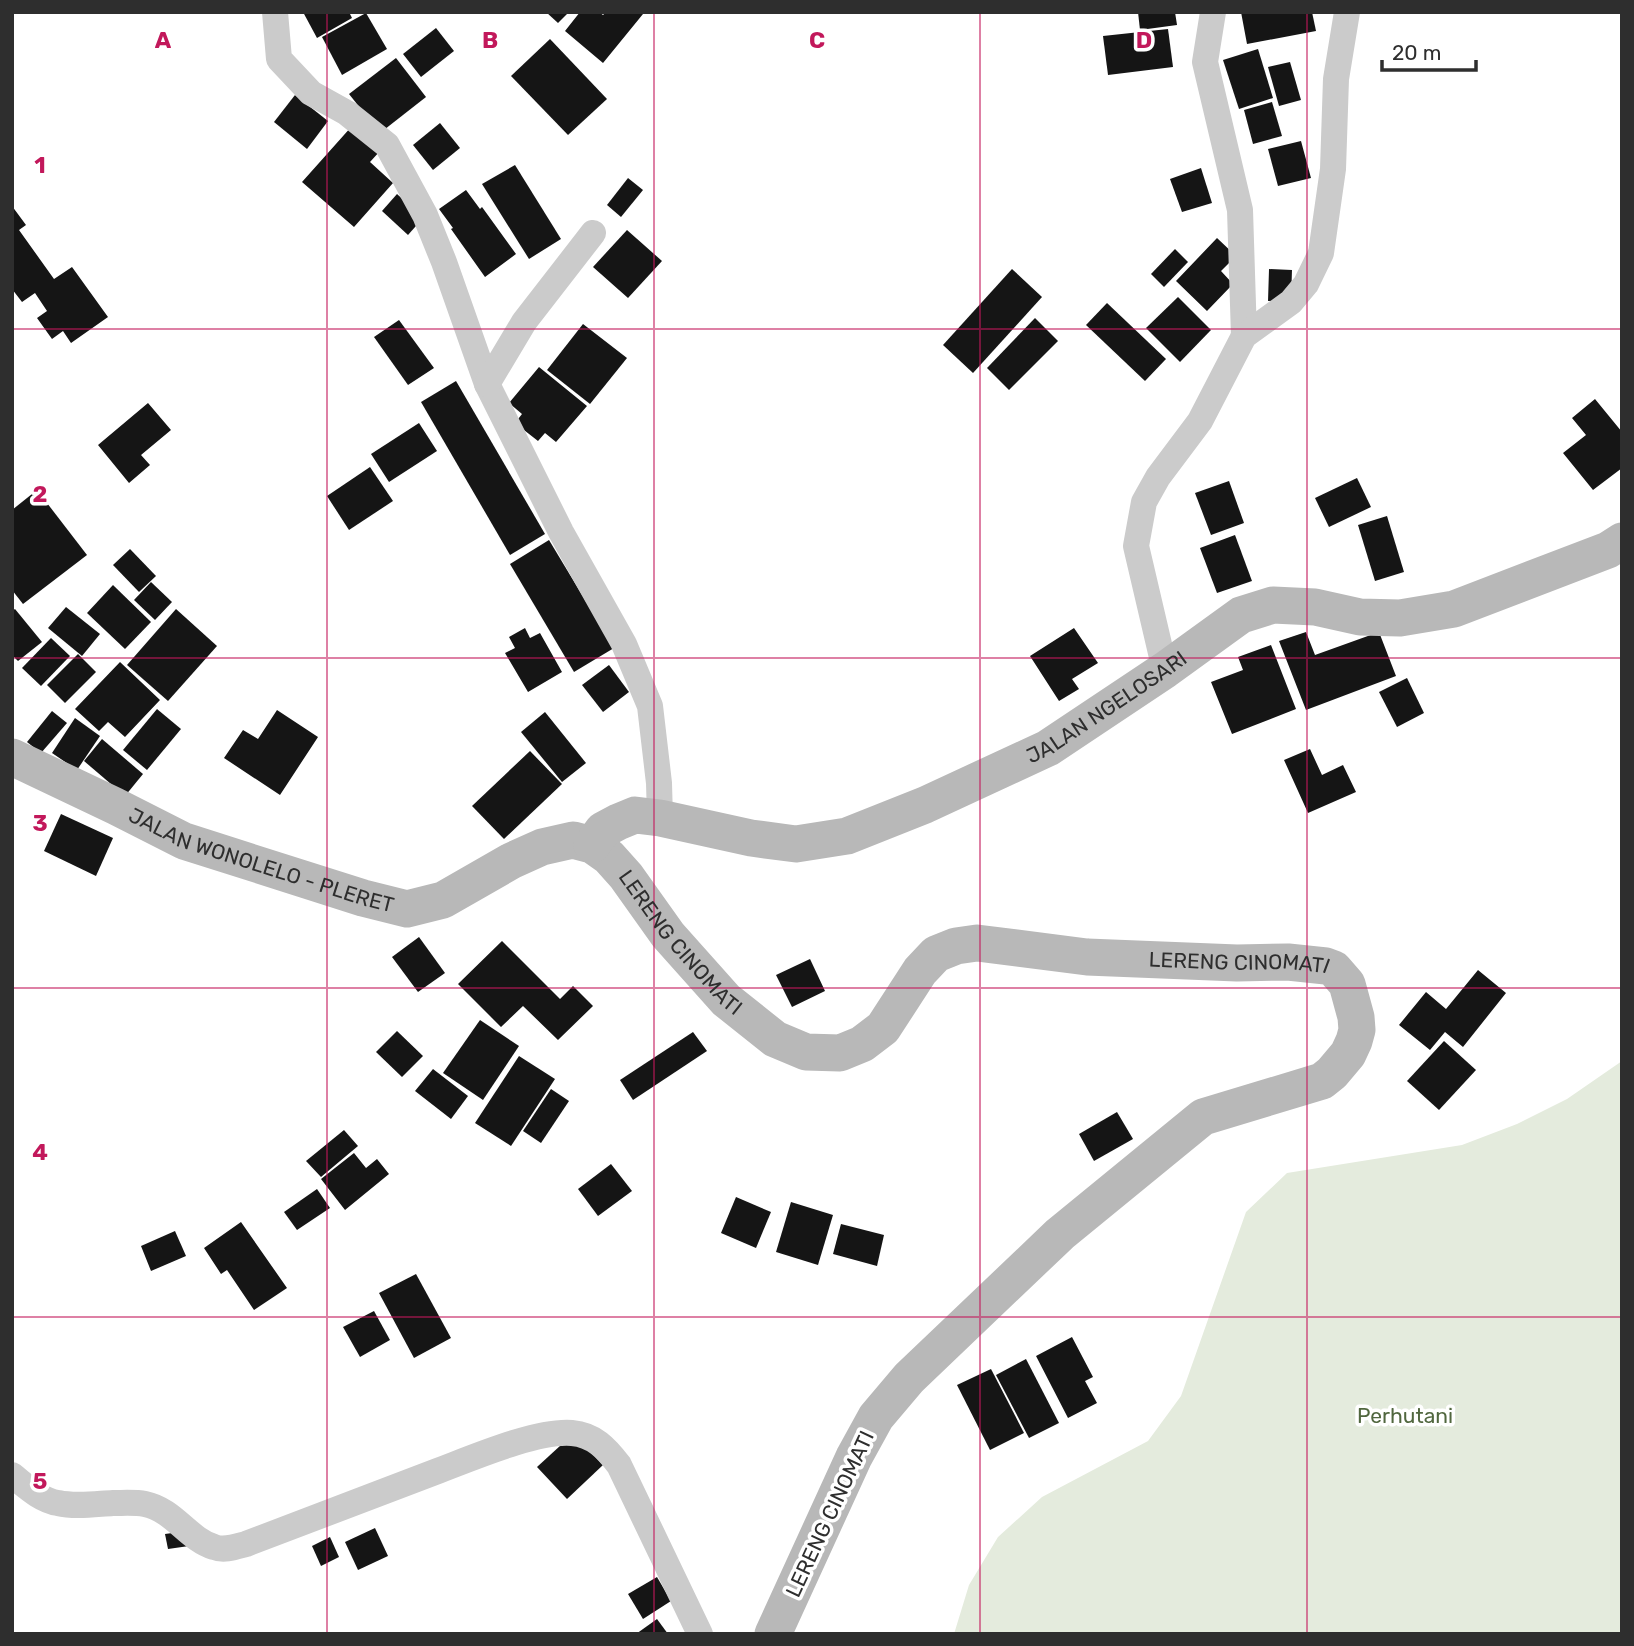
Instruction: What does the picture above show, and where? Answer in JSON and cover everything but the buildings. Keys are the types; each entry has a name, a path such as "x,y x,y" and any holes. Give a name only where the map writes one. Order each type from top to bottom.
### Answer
{"main road":[{"name":"JALAN NGELOSARI","path":"592,845 603,830 635,816 660,818 751,838 796,844 847,836 925,805 1048,748 1166,670 1241,615 1273,605 1315,607 1360,617 1400,618 1454,609 1608,550 1622,541"},
{"name":"JALAN WONOLELO - PLERET","path":"13,753 184,841 363,898 407,909 443,900 511,861 542,847 573,840 592,845"},
{"name":"LERENG CINOMATI","path":"592,845 609,857 626,876 668,935 726,1000 775,1039 806,1052 841,1053 862,1044 883,1028 920,971 936,954 956,946 977,943 1087,957 1326,965 1334,969 1347,984 1356,1017 1354,1041 1348,1054 1332,1073 1322,1081 1203,1117 1060,1234 909,1378 876,1417 854,1457 774,1634"}],"street":[{"path":"275,12 279,59 311,93 347,113 387,145 425,215 487,384 561,532 624,644 650,706 659,783 660,818"},
{"path":"1213,12 1205,62 1240,210 1244,336"},
{"path":"1166,670 1136,546 1144,502 1158,477 1199,421 1244,336 1291,302 1306,284 1321,253 1333,169 1336,79 1347,12"},
{"path":"487,384 524,322 593,233"},
{"path":"12,1475 35,1493 56,1503 136,1503 156,1507 203,1542 215,1548 229,1548 524,1440 572,1433 591,1437 607,1448 618,1465 700,1634"}],"green space":[{"name":"Perhutani","path":"1622,1061 1622,1634 954,1634 969,1585 998,1537 1042,1497 1148,1441 1181,1396 1246,1212 1287,1173 1462,1145 1517,1124 1567,1099"}]}
